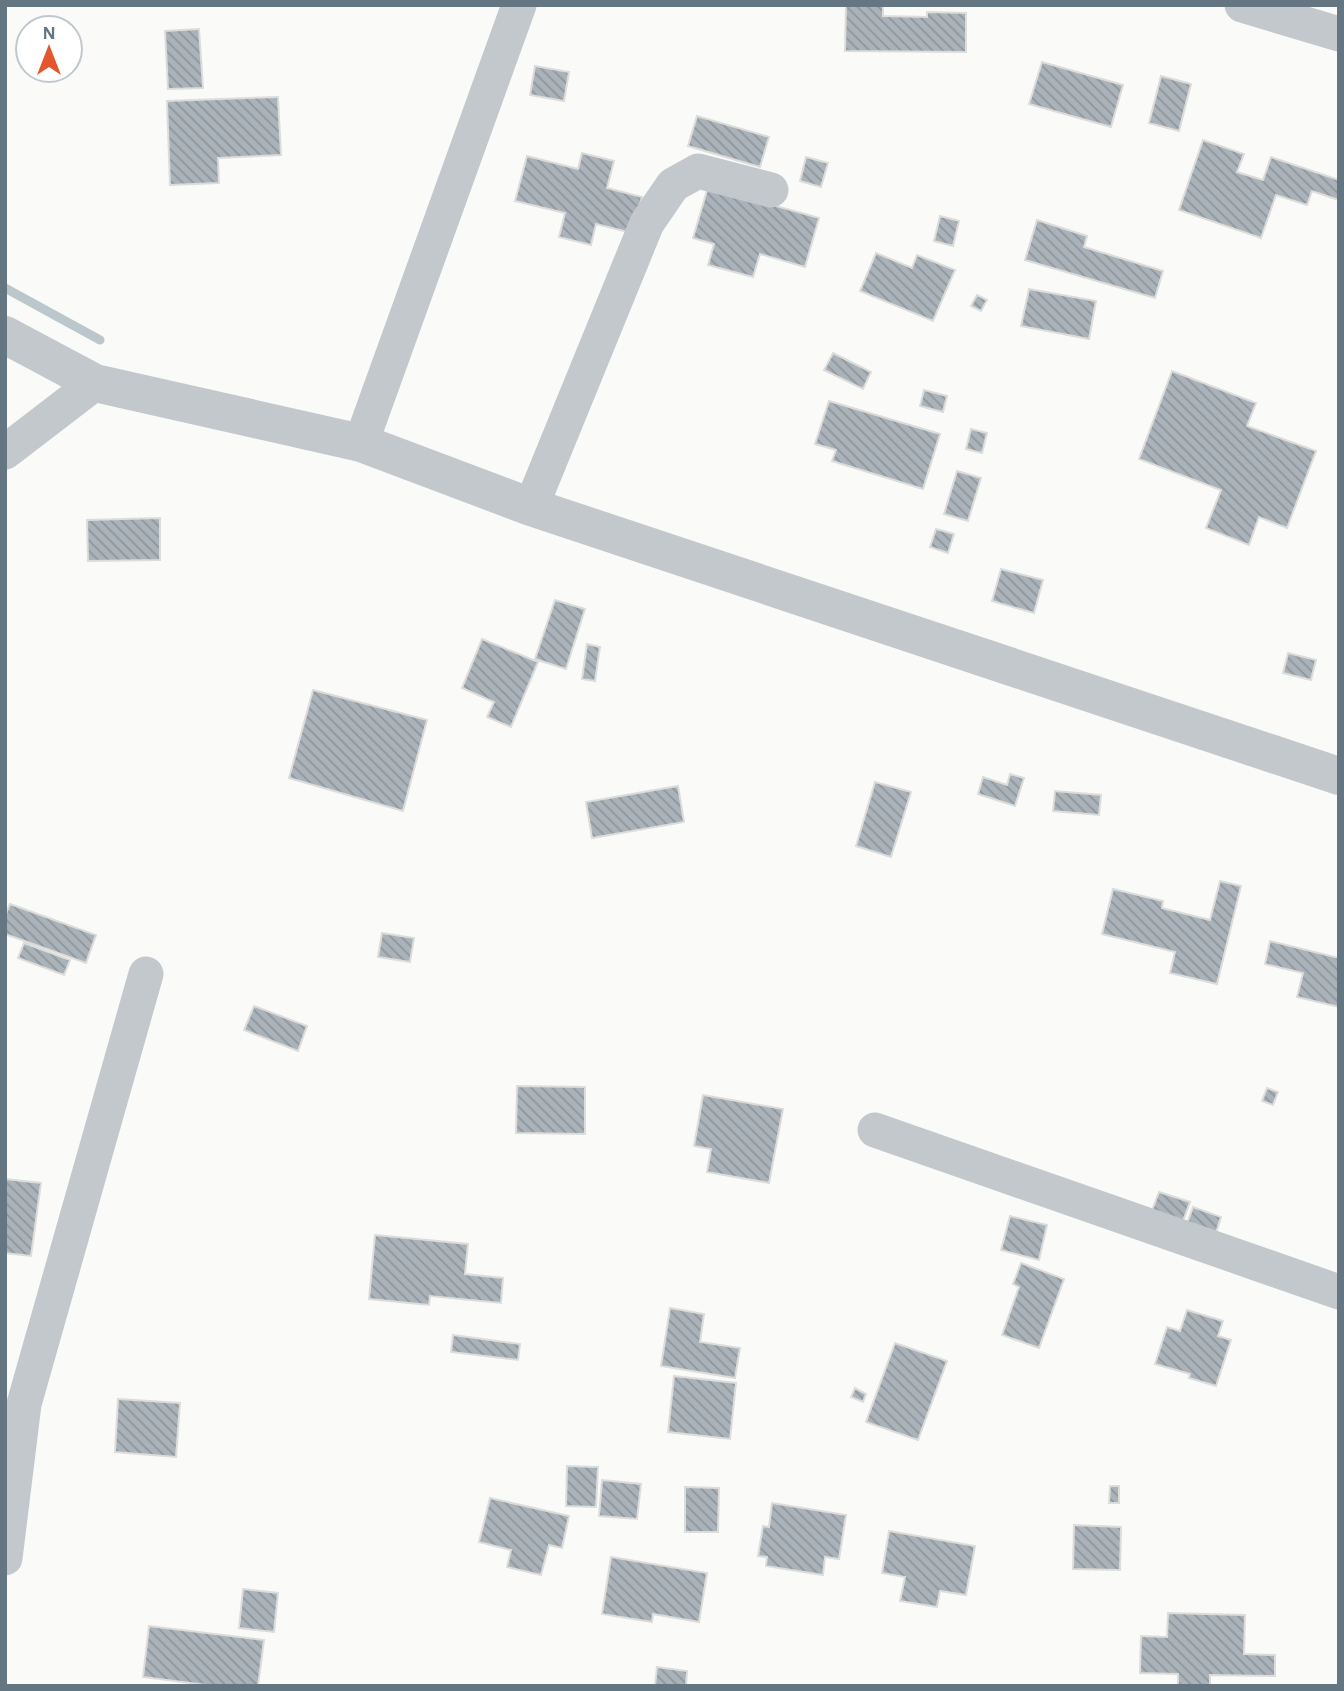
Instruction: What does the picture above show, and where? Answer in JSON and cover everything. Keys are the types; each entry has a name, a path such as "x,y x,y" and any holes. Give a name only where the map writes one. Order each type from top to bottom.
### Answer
{"street":[{"path":"361,443 519,5"},
{"path":"1242,5 1339,34"},
{"path":"531,507 647,223 673,185 698,171 771,190"},
{"path":"5,335 95,383 361,443 531,507 1339,776"},
{"path":"5,452 95,383"},
{"path":"5,1558 15,1401 145,974"},
{"path":"875,1130 1339,1292"}],"building":[{"path":"846,5 883,5 883,16 927,17 927,12 966,13 966,52 845,51"},
{"path":"199,29 203,88 168,89 165,31"},
{"path":"1042,62 1123,85 1111,127 1029,104"},
{"path":"535,66 569,72 564,101 530,95"},
{"path":"1161,76 1191,84 1179,131 1149,123"},
{"path":"278,97 281,155 218,158 219,183 170,185 167,101"},
{"path":"697,116 769,137 760,167 688,146"},
{"path":"1203,140 1244,154 1237,172 1263,180 1271,157 1339,180 1339,200 1312,191 1307,205 1276,195 1261,238 1179,210"},
{"path":"582,153 614,161 607,188 642,197 632,233 596,224 591,245 559,237 565,213 515,201 527,156 578,169"},
{"path":"806,157 828,163 821,187 800,181"},
{"path":"708,187 819,218 805,267 760,254 753,277 708,265 714,244 693,238"},
{"path":"940,216 959,221 953,246 934,241"},
{"path":"1037,220 1087,236 1084,247 1163,271 1155,298 1025,260"},
{"path":"876,253 912,268 917,255 955,270 933,321 860,291"},
{"path":"1029,289 1096,301 1089,339 1021,326"},
{"path":"977,295 987,300 981,311 971,306"},
{"path":"833,353 871,372 863,389 824,370"},
{"path":"1172,371 1256,403 1247,426 1316,451 1287,528 1259,517 1249,545 1206,528 1221,490 1139,459"},
{"path":"924,390 947,396 943,412 920,406"},
{"path":"829,401 940,434 923,489 832,461 836,450 815,444"},
{"path":"971,429 987,433 982,453 966,449"},
{"path":"957,471 981,478 968,521 944,514"},
{"path":"160,518 160,560 88,561 87,520"},
{"path":"936,529 954,534 948,553 930,547"},
{"path":"1001,569 1043,580 1034,613 992,601"},
{"path":"555,600 585,609 566,669 535,659"},
{"path":"482,639 538,662 511,727 487,717 494,702 462,688"},
{"path":"587,644 600,647 595,681 582,679"},
{"path":"1288,653 1316,660 1311,680 1283,673"},
{"path":"313,690 427,720 403,811 289,778"},
{"path":"1010,774 1024,778 1015,806 978,794 983,777 1007,785"},
{"path":"875,782 911,792 891,857 856,846"},
{"path":"678,786 684,822 592,838 586,802"},
{"path":"1055,791 1101,795 1099,815 1053,811"},
{"path":"1220,881 1241,886 1217,984 1170,973 1175,952 1102,934 1113,889 1163,901 1162,908 1210,920"},
{"path":"10,904 96,935 86,963 5,934 5,916"},
{"path":"382,933 414,938 410,962 378,957"},
{"path":"1270,941 1339,958 1339,1007 1297,997 1303,973 1265,964"},
{"path":"24,943 70,960 64,975 18,958"},
{"path":"254,1006 307,1026 298,1051 244,1030"},
{"path":"517,1086 585,1087 585,1134 516,1133"},
{"path":"1267,1088 1278,1092 1273,1105 1262,1101"},
{"path":"703,1095 783,1109 769,1183 707,1172 711,1149 694,1146"},
{"path":"5,1179 41,1183 31,1256 5,1253"},
{"path":"1159,1192 1190,1202 1179,1232 1148,1221"},
{"path":"1193,1207 1221,1217 1213,1242 1184,1232"},
{"path":"1010,1216 1047,1225 1039,1260 1001,1250"},
{"path":"375,1235 468,1244 465,1274 503,1278 501,1303 430,1296 429,1305 369,1299"},
{"path":"1021,1263 1064,1279 1039,1348 1002,1335 1019,1287 1013,1284"},
{"path":"670,1308 704,1314 700,1342 740,1348 735,1378 661,1366"},
{"path":"1187,1310 1223,1321 1218,1336 1231,1340 1216,1386 1189,1378 1190,1374 1155,1364 1167,1327 1180,1331"},
{"path":"453,1335 520,1344 518,1360 451,1352"},
{"path":"895,1343 947,1361 918,1440 866,1422"},
{"path":"674,1376 736,1383 730,1439 668,1432"},
{"path":"855,1388 866,1394 863,1402 851,1397"},
{"path":"118,1399 180,1403 176,1457 115,1452"},
{"path":"567,1466 598,1467 596,1507 566,1506"},
{"path":"602,1480 641,1484 637,1519 599,1516"},
{"path":"1110,1486 1119,1486 1119,1503 1109,1503"},
{"path":"685,1487 719,1488 718,1532 685,1532"},
{"path":"490,1498 569,1516 562,1548 549,1545 541,1575 507,1567 511,1550 479,1542"},
{"path":"772,1503 846,1515 839,1559 825,1557 823,1575 766,1566 767,1557 758,1556 763,1526 769,1527"},
{"path":"1074,1525 1121,1527 1120,1570 1073,1569"},
{"path":"889,1531 975,1546 966,1595 940,1591 937,1607 900,1601 905,1577 882,1573"},
{"path":"611,1557 707,1573 699,1622 653,1614 652,1622 602,1614"},
{"path":"243,1589 278,1593 274,1632 239,1628"},
{"path":"1168,1613 1245,1615 1244,1654 1275,1655 1275,1676 1210,1675 1210,1686 1178,1686 1178,1674 1140,1673 1141,1636 1167,1637"},
{"path":"149,1626 264,1640 258,1686 214,1686 143,1677"},
{"path":"657,1667 687,1671 686,1686 655,1686"}],"waterway":[{"path":"5,288 100,340"}]}
